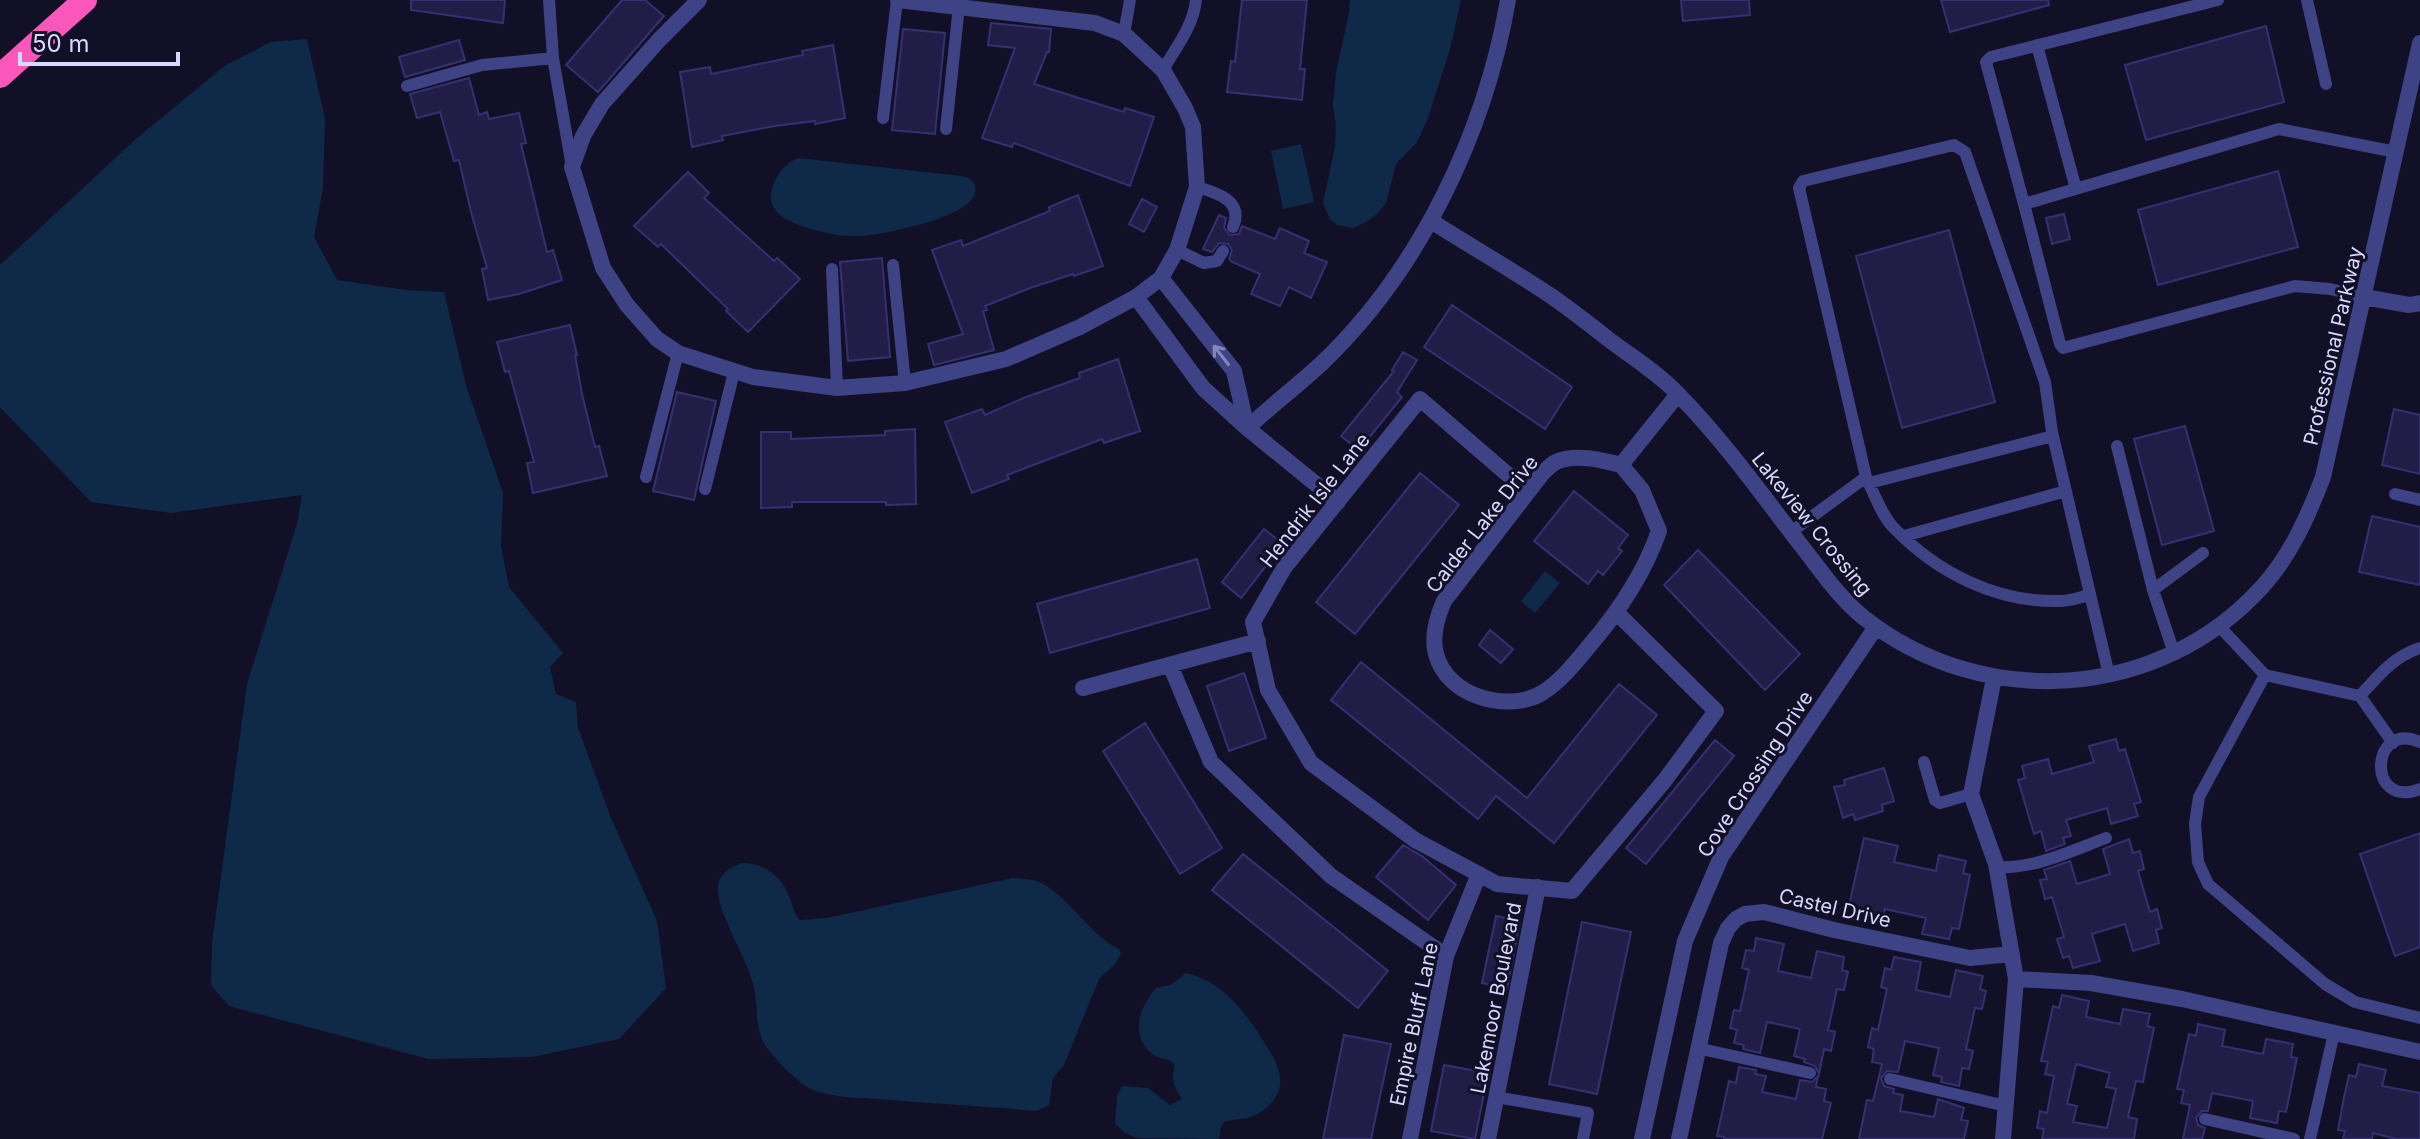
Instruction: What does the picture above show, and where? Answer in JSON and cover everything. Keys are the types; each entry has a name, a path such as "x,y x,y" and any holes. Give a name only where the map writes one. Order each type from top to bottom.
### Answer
{"highway":[{"path":"2,71 85,0"}],"street":[{"path":"699,0 602,104 583,136 572,167 603,268 627,305 657,339 678,353 753,377 837,388 905,383 1006,359 1080,327 1136,297 1161,278 1177,250 1197,187 1193,127 1185,108 1163,70 1124,34 1095,23 898,0"},
{"path":"1247,428 1322,362 1381,296 1431,221 1457,168 1476,118 1495,60 1508,0"},
{"name":"Professional Parkway","path":"2219,626 2263,586 2299,533 2323,477 2420,43"},
{"name":"Lakeview Crossing","path":"1431,221 1553,298 1661,379 1727,450 1845,601 1876,627 1927,657 1994,678 2058,681 2109,675 2143,666 2174,653 2219,626"},
{"path":"1161,278 1234,371 1247,428"},
{"path":"1136,297 1203,388 1338,502"},
{"path":"2364,297 2416,308"},
{"path":"1621,465 1678,394"},
{"name":"Hendrik Isle Lane","path":"1528,492 1420,399 1284,568 1253,622 1268,690 1311,763 1415,840 1497,884 1538,887"},
{"name":"Calder Lake Drive","path":"1590,459 1621,465 1642,490 1659,531 1651,553 1617,613 1569,671 1542,693 1515,703 1468,693 1447,674 1436,654 1435,622 1444,601 1541,475 1556,462 1590,459"},
{"name":"Lakemoor Boulevard","path":"1488,1139 1538,887 1572,891 1665,780 1716,711 1617,613"},
{"name":"Cove Crossing Drive","path":"1642,1139 1685,941 1721,857 1876,627"},
{"path":"1083,688 1258,641"},
{"path":"1170,665 1211,762 1331,876 1446,956"},
{"path":"1994,678 1971,794 1997,867 2016,979 2003,1139"},
{"name":"Empire Bluff Lane","path":"1410,1139 1446,956 1479,874"},
{"name":"Castel Drive","path":"1697,1048 1721,943 1728,928 1745,914 1764,912 1970,958 2012,954"},
{"path":"2016,979 2091,983 2182,999 2420,1052"},
{"path":"1679,1139 1697,1048"}],"lane":[{"path":"549,0 553,58 572,167"},
{"path":"883,118 898,0"},
{"path":"1124,34 1130,0"},
{"path":"1163,70 1188,29 1196,0"},
{"path":"2155,0 2159,15"},
{"path":"2218,0 1991,57 1986,62 2060,344 2063,348 2295,286 2330,289 2364,297"},
{"path":"2307,0 2326,84"},
{"path":"946,129 959,6"},
{"path":"2037,45 2076,189"},
{"path":"407,86 482,65 553,58"},
{"path":"2024,204 2279,129 2396,152"},
{"path":"2090,595 2060,601 1991,592 1937,564 1891,525 1867,480 1799,188 1803,181 1954,145 1965,152 2045,382 2053,436 2109,675"},
{"path":"1197,187 1216,193 1233,205 1237,217 1233,227"},
{"path":"1177,250 1204,263 1217,261 1223,251"},
{"path":"893,265 905,383"},
{"path":"832,269 837,388"},
{"path":"646,477 678,353"},
{"path":"705,489 734,372"},
{"path":"1791,532 1867,480 2053,436"},
{"path":"2117,446 2153,590 2174,653"},
{"path":"1904,536 2066,491"},
{"path":"2395,494 2420,500"},
{"path":"2153,590 2203,553"},
{"path":"2219,626 2265,675 2360,696 2393,743"},
{"path":"2360,696 2388,664 2420,648"},
{"path":"2265,675 2199,797 2195,824 2198,862 2208,884 2325,984 2355,1002 2420,1018"},
{"path":"2420,742 2406,739 2393,743 2384,752 2380,769 2395,790 2412,792 2420,789"},
{"path":"1924,762 1935,800 1940,803 1971,794"},
{"path":"1997,867 2015,868 2040,863 2106,838"},
{"path":"2310,1139 2334,1033"},
{"path":"1697,1048 1810,1073"},
{"path":"1890,1079 2006,1106"},
{"path":"1496,1097 1588,1113 1583,1139"},
{"path":"2205,1119 2294,1139"}],"water":[{"path":"1350,0 1461,0 1450,49 1417,142 1396,164 1386,203 1376,215 1353,228 1337,225 1330,219 1323,203 1335,147 1333,105 1336,72"},
{"path":"307,39 325,119 323,188 314,237 337,280 444,292 466,385 503,493 501,546 509,587 563,653 550,667 556,694 576,702 578,728 611,818 657,921 666,988 619,1039 531,1057 429,1059 229,1006 211,985 212,943 247,684 297,524 302,495 171,513 91,502 0,407 0,265 137,138 226,65 271,42"},
{"path":"1301,144 1314,202 1283,209 1271,151"},
{"path":"798,158 963,176 974,184 974,196 951,213 915,226 862,236 826,233 789,221 780,215 771,202 776,179 783,168"},
{"path":"1545,571 1560,583 1535,613 1521,601"},
{"path":"742,863 758,865 776,877 786,889 800,920 827,918 1013,878 1036,881 1049,887 1121,954 1099,979 1064,1065 1053,1078 1049,1105 1037,1111 852,1097 822,1093 807,1087 778,1061 764,1043 750,976 720,903 720,879 724,873"},
{"path":"1186,973 1212,983 1249,1020 1278,1068 1278,1093 1260,1113 1224,1122 1219,1139 1137,1138 1115,1124 1117,1096 1122,1086 1148,1088 1170,1105 1182,1099 1174,1083 1175,1065 1152,1054 1145,1046 1139,1021 1145,1004 1156,988 1171,985"}],"building":[{"path":"411,0 505,0 503,23 411,10"},
{"path":"622,0 645,0 664,16 598,92 566,65"},
{"path":"1242,0 1307,0 1300,69 1305,69 1302,100 1227,92 1231,61 1235,62"},
{"path":"1681,0 1749,0 1750,15 1683,21"},
{"path":"1941,0 2048,0 2049,5 1950,32"},
{"path":"991,23 1051,29 1049,52 1034,84 1124,112 1125,108 1154,117 1130,186 1014,143 1012,147 982,138 1015,48 988,45"},
{"path":"2266,26 2284,102 2146,140 2125,65"},
{"path":"903,29 945,33 935,134 892,130"},
{"path":"459,40 465,60 405,77 399,57"},
{"path":"833,45 845,118 722,136 723,140 692,147 680,72 710,67 711,74 803,55 802,51"},
{"path":"469,78 479,115 487,112 489,119 519,113 526,143 521,144 547,252 553,250 562,280 488,300 482,269 487,268 459,160 454,161 440,112 417,118 410,94"},
{"path":"2278,171 2298,247 2158,285 2138,210"},
{"path":"688,172 709,193 704,198 774,261 777,258 800,279 748,332 661,244 658,247 634,226"},
{"path":"1078,195 1103,266 1030,288 985,306 987,310 983,311 994,350 934,365 928,344 963,334 932,250 961,240 963,246 1050,211 1049,207"},
{"path":"1142,199 1157,207 1144,232 1129,224"},
{"path":"2064,214 2070,239 2052,244 2046,218"},
{"path":"1219,215 1226,218 1224,228 1230,235 1239,234 1242,226 1275,239 1280,228 1309,241 1304,253 1327,262 1311,298 1289,287 1280,306 1251,294 1260,274 1232,262 1229,259 1232,250 1228,244 1219,243 1212,252 1203,249"},
{"path":"1949,230 1995,402 1902,428 1856,256"},
{"path":"882,258 890,357 848,361 840,262"},
{"path":"1452,305 1572,387 1545,429 1424,347"},
{"path":"570,325 582,394 595,447 599,446 607,476 533,493 527,463 534,462 509,371 505,372 497,342"},
{"path":"1403,352 1417,360 1397,392 1402,397 1359,450 1341,436 1394,371"},
{"path":"1118,359 1140,431 1104,443 1102,439 1007,475 1009,479 972,493 945,422 982,409 985,415 1080,378 1079,373"},
{"path":"677,392 716,401 694,500 653,491"},
{"path":"2394,409 2420,415 2420,474 2382,465"},
{"path":"2185,426 2214,531 2162,545 2134,439"},
{"path":"915,429 916,504 792,502 792,507 761,508 761,432 791,432 791,439 885,435 885,431"},
{"path":"1420,473 1459,505 1355,634 1316,602"},
{"path":"1574,491 1628,535 1618,548 1622,551 1603,575 1598,571 1588,584 1534,541"},
{"path":"2372,516 2420,527 2420,585 2359,572"},
{"path":"1264,529 1283,544 1241,598 1222,582"},
{"path":"1698,550 1800,654 1765,690 1664,585"},
{"path":"1197,559 1210,608 1050,653 1037,604"},
{"path":"1490,630 1513,649 1501,663 1479,645"},
{"path":"1361,662 1527,798 1619,684 1657,715 1554,843 1496,796 1478,819 1331,700"},
{"path":"1244,673 1266,738 1229,751 1207,686"},
{"path":"1145,723 1222,848 1180,874 1103,751"},
{"path":"2116,739 2119,751 2125,749 2141,802 2134,804 2138,816 2111,824 2107,808 2066,820 2071,836 2063,838 2065,844 2046,851 2041,831 2034,834 2018,780 2025,778 2022,766 2048,759 2052,774 2094,762 2089,746"},
{"path":"1715,740 1734,756 1646,864 1626,848"},
{"path":"1884,768 1894,801 1882,805 1883,811 1855,820 1853,814 1843,818 1834,787 1845,785 1844,780"},
{"path":"2420,833 2420,947 2395,956 2360,854"},
{"path":"1864,838 1898,846 1894,862 1936,871 1939,855 1966,861 1963,873 1970,875 1959,929 1952,928 1949,939 1922,934 1926,918 1885,909 1881,925 1853,919 1856,907 1849,906"},
{"path":"2129,839 2133,853 2140,851 2144,869 2138,871 2150,912 2157,909 2162,928 2156,930 2159,943 2133,951 2125,924 2092,934 2100,961 2073,968 2069,956 2063,958 2057,939 2064,937 2052,897 2045,899 2040,880 2047,879 2044,870 2070,861 2077,884 2110,874 2103,849"},
{"path":"1403,845 1422,856 1456,885 1428,920 1376,877"},
{"path":"1243,854 1388,971 1358,1008 1212,890"},
{"path":"1496,916 1520,921 1507,989 1482,983"},
{"path":"1582,922 1631,932 1597,1094 1549,1084"},
{"path":"1756,938 1784,944 1778,971 1811,978 1817,951 1844,957 1842,970 1848,972 1844,990 1837,989 1828,1030 1835,1032 1831,1051 1824,1049 1819,1074 1815,1066 1794,1056 1800,1029 1767,1022 1760,1053 1734,1043 1737,1030 1730,1028 1734,1010 1740,1011 1749,970 1742,968 1746,950 1754,951"},
{"path":"1894,957 1921,962 1916,990 1950,997 1956,970 1983,976 1980,989 1986,991 1982,1009 1975,1008 1966,1049 1973,1051 1969,1069 1962,1068 1959,1086 1941,1082 1942,1077 1933,1075 1939,1048 1905,1041 1898,1072 1887,1071 1881,1078 1884,1086 1894,1089 1893,1093 1903,1095 1900,1111 1934,1117 1938,1099 1964,1108 1961,1120 1968,1121 1964,1139 1859,1139 1867,1100 1873,1101 1882,1064 1872,1062 1874,1049 1868,1047 1872,1028 1878,1030 1887,989 1881,987 1885,968 1891,970"},
{"path":"2062,995 2089,1001 2086,1017 2120,1024 2123,1009 2150,1014 2147,1026 2154,1028 2143,1082 2136,1081 2128,1117 2137,1119 2134,1139 2042,1139 2044,1129 2037,1128 2040,1111 2047,1113 2054,1076 2045,1074 2048,1062 2041,1061 2053,1006 2059,1008","holes":["2076,1064 2110,1073 2106,1087 2116,1089 2107,1128 2073,1122 2077,1106 2067,1104"]},
{"path":"2198,1024 2225,1030 2222,1046 2263,1054 2266,1039 2293,1044 2291,1057 2297,1058 2286,1112 2279,1111 2277,1123 2250,1118 2253,1101 2212,1093 2208,1111 2202,1111 2196,1118 2198,1125 2205,1128 2202,1139 2183,1139 2190,1105 2181,1103 2184,1090 2177,1089 2189,1034 2196,1036"},
{"path":"1344,1035 1391,1044 1371,1139 1323,1139"},
{"path":"2359,1064 2386,1070 2382,1086 2420,1093 2420,1139 2396,1139 2373,1133 2372,1139 2343,1139 2345,1131 2338,1130 2344,1097 2349,1075 2356,1077"},
{"path":"1444,1065 1488,1073 1475,1139 1431,1131"},
{"path":"1739,1067 1756,1070 1755,1074 1766,1076 1762,1092 1796,1099 1800,1080 1812,1082 1818,1076 1816,1087 1826,1089 1824,1101 1831,1103 1822,1139 1724,1139 1717,1136 1729,1081 1736,1083"}]}
